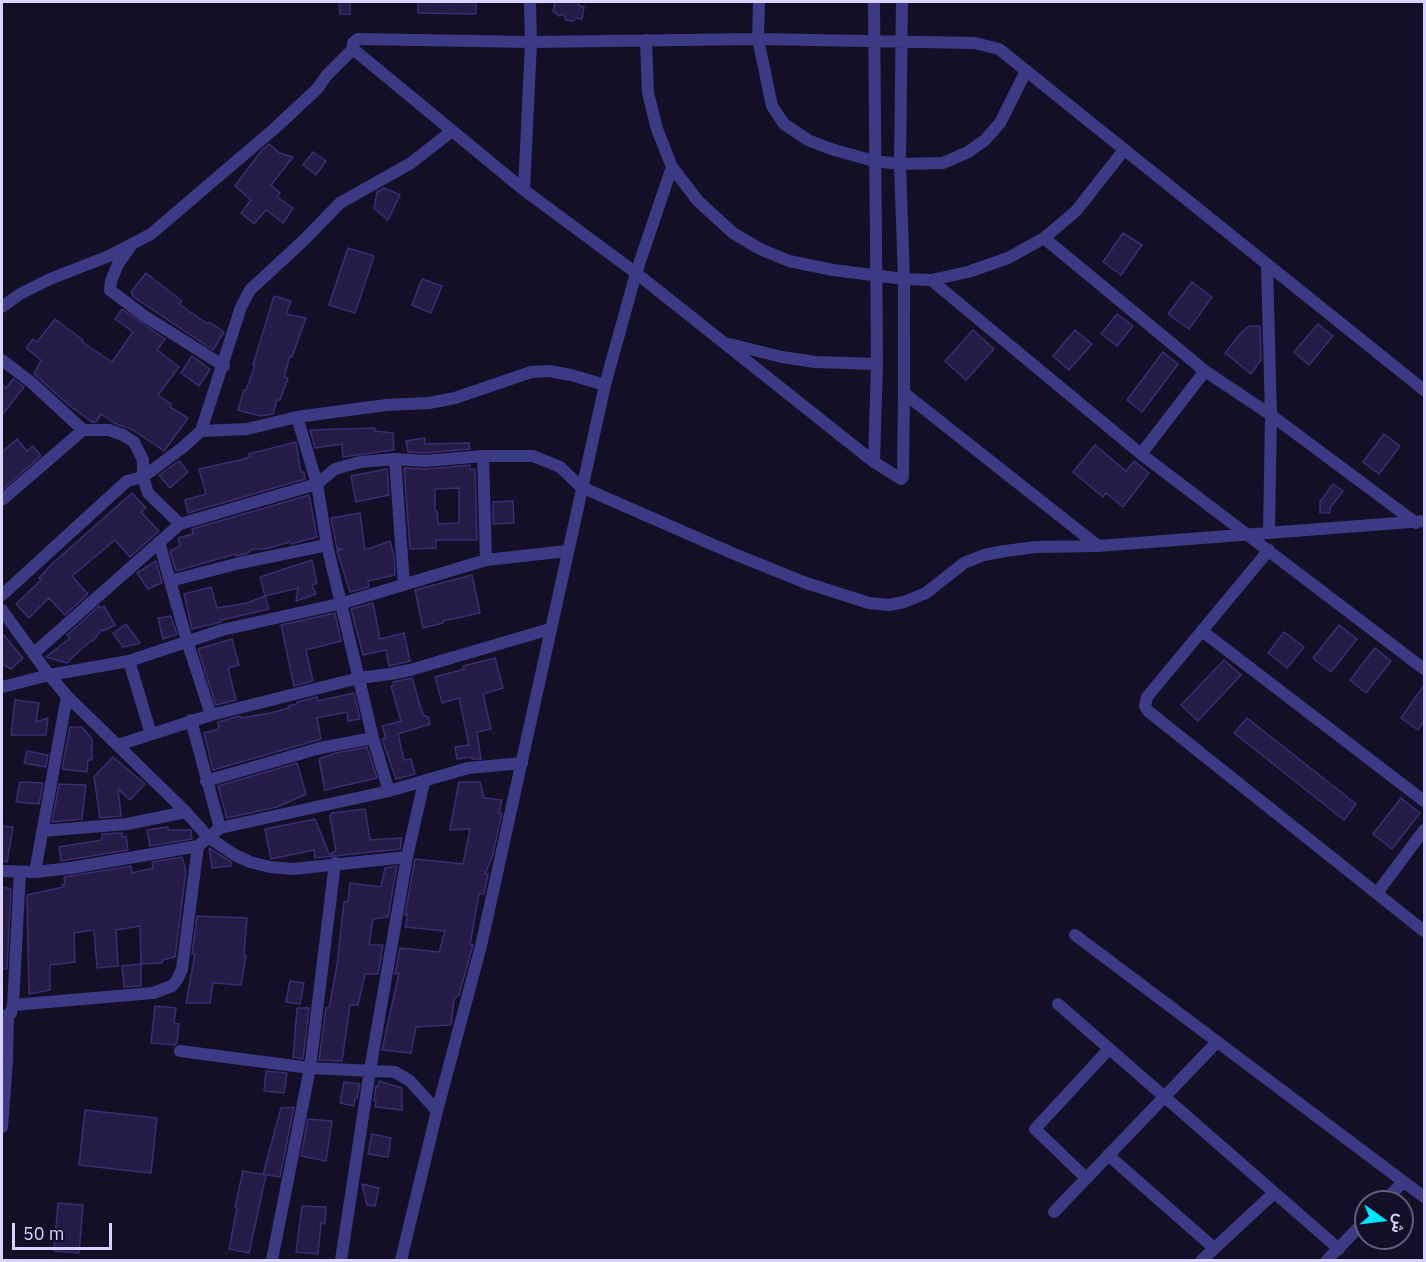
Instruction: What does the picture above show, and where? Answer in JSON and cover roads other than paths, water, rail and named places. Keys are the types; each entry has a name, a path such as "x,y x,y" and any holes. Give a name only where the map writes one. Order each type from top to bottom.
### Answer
{"street":[{"path":"524,190 531,42 530,2"},
{"path":"759,2 758,39 772,106 784,124 808,140 831,149 900,164 943,163 968,153 985,140 1000,123 1026,71"},
{"path":"874,2 877,363 874,462"},
{"path":"353,48 524,190 636,273 874,462 900,478 903,477 904,393 904,279 900,164 902,2"},
{"path":"2,307 20,294 50,279 130,246 151,234 274,129 317,89 353,48 353,43 358,39 531,42 758,39 975,43 999,49 1425,390"},
{"path":"646,40 648,93 657,129 672,167 698,201 733,233 760,249 789,261 833,270 904,279 931,280 968,272 1008,258 1044,238 1076,211 1124,150"},
{"path":"2,595 127,481 143,477 201,431 224,366 235,325 250,290 340,203 411,163 452,131"},
{"path":"401,1260 437,1111 481,946 605,385 636,273 672,167"},
{"path":"1044,238 1205,371 1421,524"},
{"path":"130,246 118,264 110,290 143,315 224,366"},
{"path":"1267,265 1271,416 1269,533"},
{"path":"931,280 1141,454 1425,669"},
{"path":"725,343 782,357 815,362 877,363"},
{"path":"2,360 32,383 83,430"},
{"path":"201,431 247,429 297,417 386,405 429,403 455,398 531,372 549,371 605,385"},
{"path":"1141,454 1205,371"},
{"path":"904,393 1098,546"},
{"path":"297,417 318,484 327,545 388,791"},
{"path":"2,500 83,430 109,430 134,442 143,460 143,477 148,493 180,524"},
{"path":"34,653 180,524 318,484 335,469 348,464 396,459 425,461 483,456 533,456 560,467 581,487 732,553 806,583 869,603 889,605 904,602 926,592 964,563 984,555 1036,547 1098,546 1247,533 1421,524"},
{"path":"483,456 486,560"},
{"path":"396,459 404,585"},
{"path":"159,542 187,641 211,714"},
{"path":"170,581 240,563 327,545"},
{"path":"1269,550 1147,698 1144,706 1425,931"},
{"path":"2,687 49,675 129,661 222,630 343,603 486,560 567,551"},
{"path":"2,610 67,696 186,812 207,837 235,855 270,867 293,869 407,857"},
{"path":"118,745 211,714 359,678 410,670 550,628"},
{"path":"1202,631 1425,801"},
{"path":"129,661 151,734"},
{"path":"35,872 67,696"},
{"path":"191,720 220,828"},
{"path":"206,781 320,748 374,738"},
{"path":"2,871 35,872 198,846 220,828 388,791 468,768 522,763"},
{"path":"341,1260 370,1070 407,857 424,782"},
{"path":"42,831 127,824 186,812"},
{"path":"1377,893 1425,830"},
{"path":"7,1012 153,993 172,986 182,969 198,846"},
{"path":"272,1260 310,1068 335,863"},
{"path":"2,1126 7,1059 7,1012 20,873"},
{"path":"1075,935 1425,1197"},
{"path":"1058,1004 1339,1249"},
{"path":"1054,1212 1217,1042"},
{"path":"1086,1178 1035,1129 1109,1049"},
{"path":"180,1051 310,1068 370,1070 403,1075 437,1111"},
{"path":"1108,1155 1214,1248"},
{"path":"1395,1190 1403,1182"},
{"path":"1202,1260 1274,1192"},
{"path":"1328,1260 1354,1233"}]}
